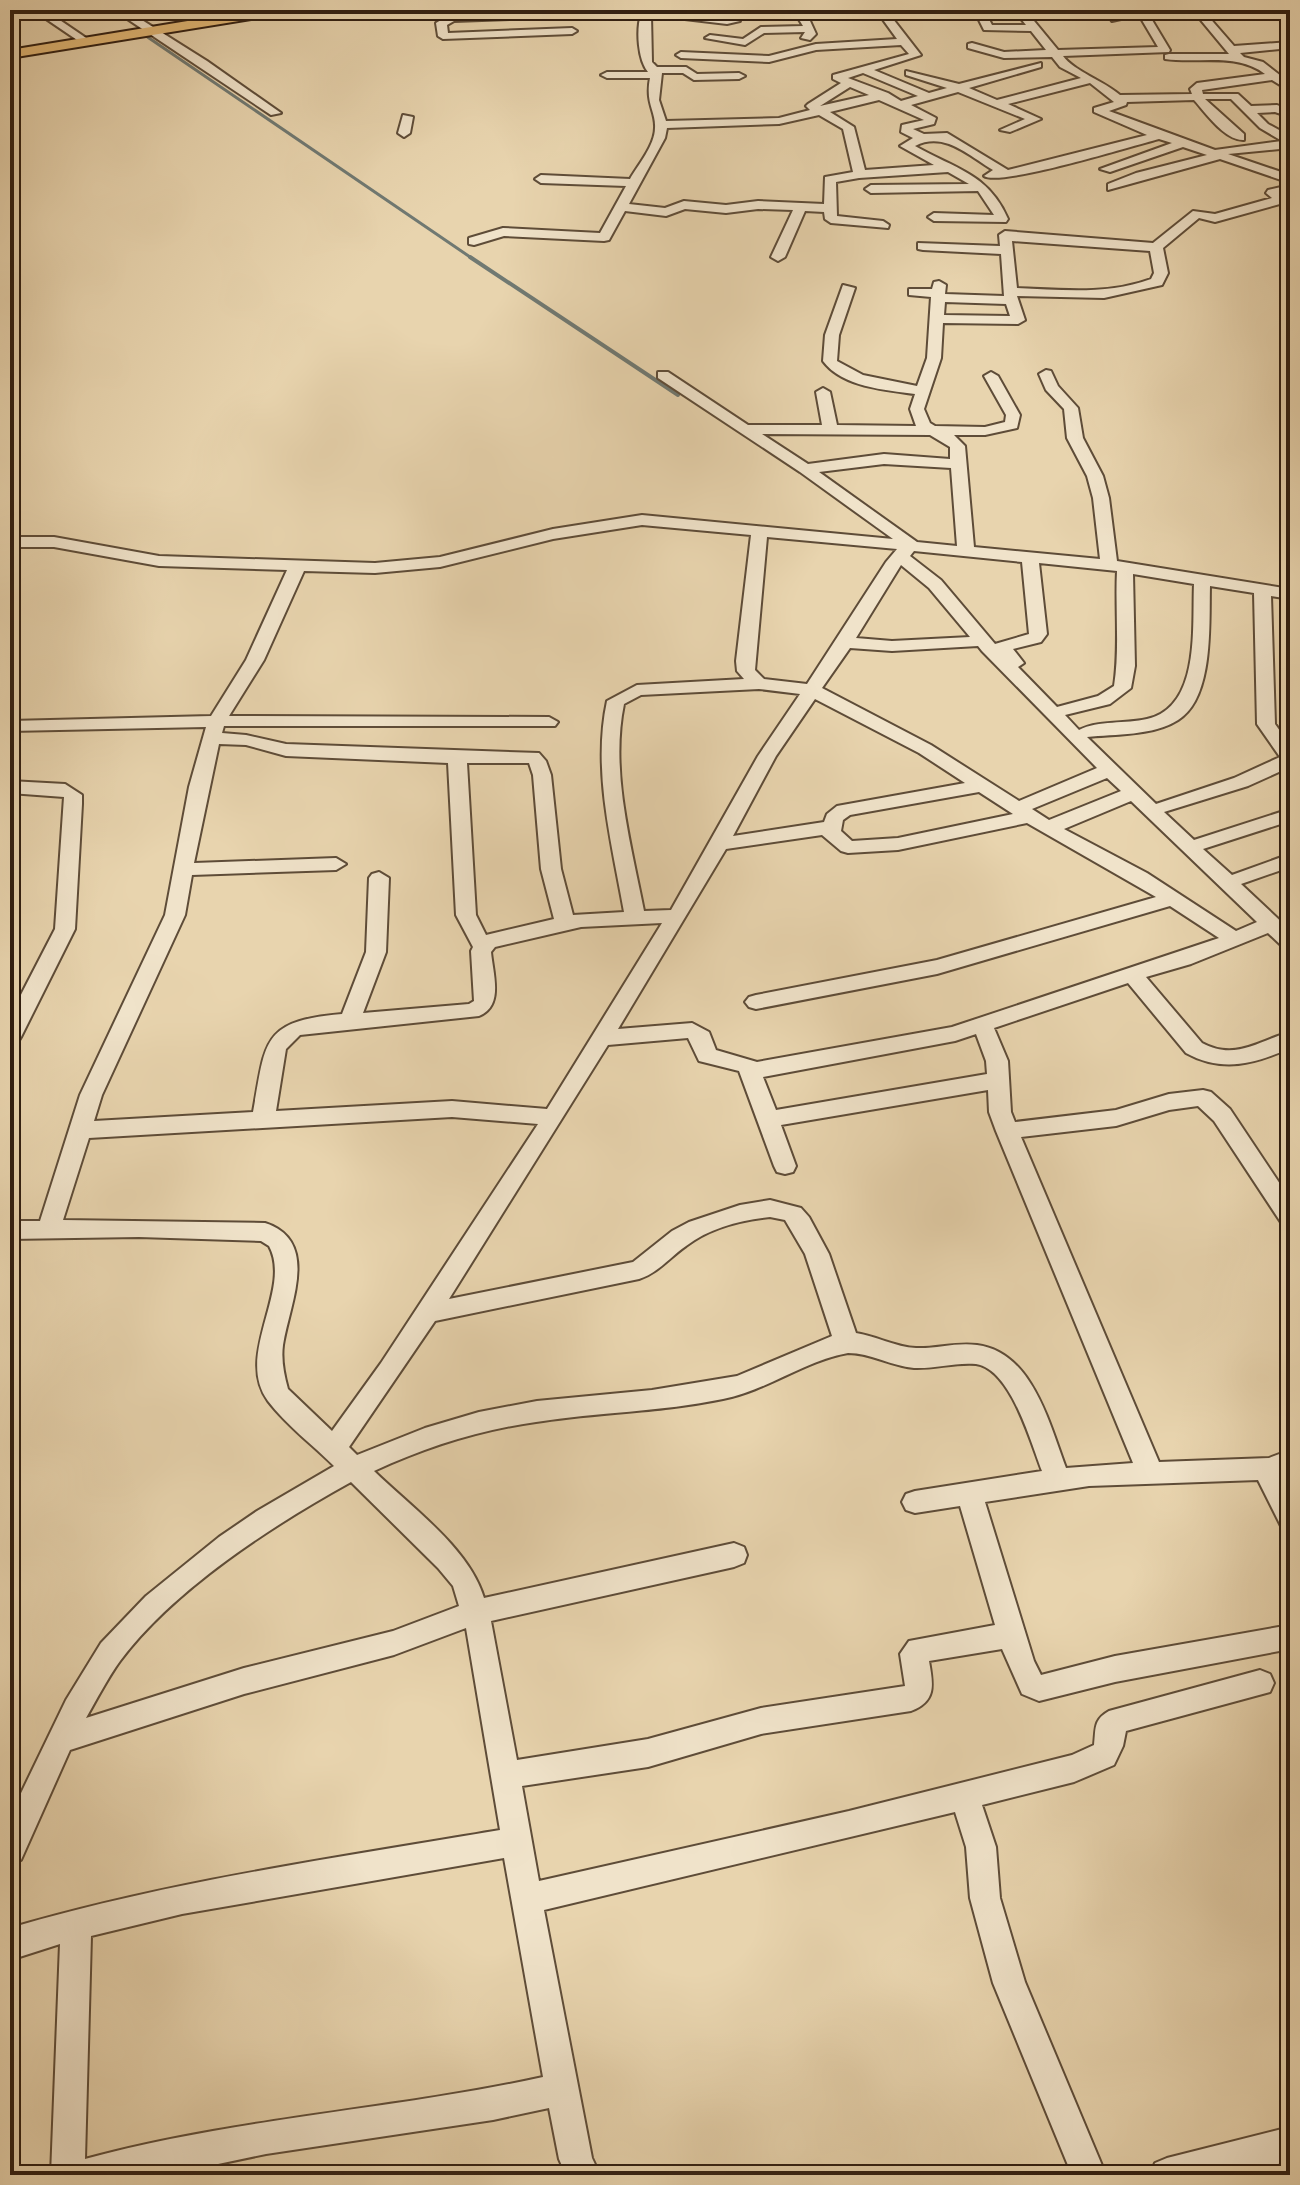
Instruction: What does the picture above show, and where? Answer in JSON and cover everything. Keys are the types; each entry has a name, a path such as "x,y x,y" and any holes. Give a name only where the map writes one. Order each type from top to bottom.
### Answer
{"main road":[{"path":"10,54 282,10"}],"street":[{"path":"38,10 87,42"},
{"path":"119,10 275,113"},
{"path":"572,31 443,36 441,23 448,14 635,10 732,21 736,19 736,10"},
{"path":"474,241 503,232 602,238 659,138 662,125 653,104 654,72 646,63 648,52 642,24 648,10"},
{"path":"798,10 803,13 809,36 798,42 813,48"},
{"path":"881,10 903,42 920,57 837,76 884,95 932,121 906,127 905,130 922,138"},
{"path":"979,10 988,28 1032,28"},
{"path":"1019,10 1060,58 1122,103 1098,110 1156,136 1290,179"},
{"path":"1141,10 1168,54"},
{"path":"1199,12 1215,10"},
{"path":"1282,10 1290,16"},
{"path":"1199,12 1234,54 1272,70 1289,86"},
{"path":"710,38 745,42 761,30 808,29"},
{"path":"681,55 769,59 813,48 903,42"},
{"path":"1047,43 1168,54"},
{"path":"972,46 1004,55 1060,58 1234,54 1290,45"},
{"path":"903,104 983,78 1060,58"},
{"path":"887,80 936,65"},
{"path":"862,69 927,96"},
{"path":"607,75 686,70 694,77 739,76"},
{"path":"1240,137 1218,120 1197,96 1196,89 1201,85 1272,70"},
{"path":"961,72 983,78"},
{"path":"910,73 956,87 1035,119 1000,127 1024,139"},
{"path":"998,103 1092,79"},
{"path":"848,83 813,104 850,130 859,174"},
{"path":"662,125 779,121 884,95"},
{"path":"1117,99 1231,96 1264,126 1290,142"},
{"path":"1248,110 1277,108 1290,114"},
{"path":"721,109 763,109 779,121"},
{"path":"404,133 407,117"},
{"path":"938,319 1018,320 1002,219 978,183 954,167 906,146 922,138 943,136 1003,171 1002,174"},
{"path":"871,189 978,183 1002,174 1025,171 1156,136"},
{"path":"1112,187 1218,154 1290,142"},
{"path":"1106,169 1182,144"},
{"path":"1263,169 1290,162"},
{"path":"883,225 831,219 830,178 954,167"},
{"path":"541,179 633,183"},
{"path":"923,246 1006,243 1156,247 1197,214 1215,218 1283,199 1272,193 1290,189"},
{"path":"620,207 666,212 684,205 722,209 758,205 830,208"},
{"path":"778,257 800,208"},
{"path":"934,217 1002,219"},
{"path":"914,292 1012,296 1119,294 1157,282 1161,273 1156,247"},
{"path":"848,288 832,339 829,360 832,366 848,376 902,390 924,391"},
{"path":"939,292 934,358 917,409 920,420 928,430 955,442 966,551"},
{"path":"1046,374 1051,387 1071,408 1075,438 1095,476 1117,566 1126,666 1122,688 1104,700 1064,710"},
{"path":"663,375 805,469 902,549 983,641 1109,770 1281,925"},
{"path":"746,429 985,431 1012,425 1013,415 991,376"},
{"path":"823,392 830,430"},
{"path":"693,407 902,549"},
{"path":"805,469 874,460 959,464"},
{"path":"10,542 54,542 159,561 375,568 427,564 567,531 642,520 902,549 966,551 1117,566 1290,594"},
{"path":"759,532 745,661 746,671 759,684"},
{"path":"10,1850 103,1663 128,1633 161,1602 344,1457 427,1313 678,916 767,756 845,642 902,549"},
{"path":"1030,558 1038,634 1027,641 1007,644 1002,650 1240,878 1281,925 1290,942"},
{"path":"49,1229 79,1130 105,1063 168,933 185,869 198,787 214,730 255,660 297,567"},
{"path":"1087,732 1170,718 1185,704 1196,665 1202,579"},
{"path":"1164,806 1241,782 1290,759 1266,724 1262,589"},
{"path":"845,642 892,646 983,641"},
{"path":"635,918 612,771 609,727 616,701 637,690 759,684 812,690 925,749 1048,828 1173,898 1235,939"},
{"path":"10,726 214,730 549,722"},
{"path":"214,730 286,750 457,757 523,756 537,761 545,792 551,869 565,923"},
{"path":"263,1120 276,1046 294,1029 309,1025 452,1014 482,1007 485,1001 481,958 483,946 466,915 457,757"},
{"path":"985,785 844,810 834,818 832,830 838,841 848,847 859,849 898,844 1025,812 1109,770"},
{"path":"10,787 65,790 73,795 65,929 10,1037"},
{"path":"1048,828 1133,793"},
{"path":"1202,843 1290,815"},
{"path":"719,844 814,828 832,830"},
{"path":"1240,878 1290,860"},
{"path":"185,869 336,864"},
{"path":"352,1021 353,1001 376,952 379,878"},
{"path":"756,1002 937,967 1173,898"},
{"path":"483,946 511,933 565,923 678,916"},
{"path":"752,1071 929,1040 1281,925"},
{"path":"1133,975 1194,1048 1205,1056 1230,1060 1290,1039"},
{"path":"982,1024 997,1061 1000,1112 1007,1131 1150,1472"},
{"path":"601,1038 692,1030 701,1037 707,1056 742,1061 752,1071 785,1166"},
{"path":"769,1119 999,1080"},
{"path":"1007,1131 1116,1118 1169,1102 1203,1098 1222,1115 1290,1218"},
{"path":"79,1130 452,1109 553,1117"},
{"path":"427,1313 639,1270 654,1263 684,1235 708,1224 747,1212 783,1210 792,1213 808,1234 847,1343"},
{"path":"10,1230 265,1232 275,1235 282,1242 286,1267 271,1345 272,1378 277,1394 465,1580 475,1612 562,2089 576,2159 583,2175"},
{"path":"344,1457 510,1416 672,1398 754,1382 798,1359 847,1343 868,1345 899,1357 980,1355 994,1360 1011,1373 1058,1480"},
{"path":"915,1502 1058,1480 1280,1465"},
{"path":"1280,1465 1269,1476 1290,1518"},
{"path":"969,1493 1012,1635 1032,1685 1039,1688 1115,1669 1290,1637"},
{"path":"64,1739 244,1681 394,1643 475,1612 734,1555"},
{"path":"506,1775 648,1753 761,1721 911,1698 918,1693 920,1683 914,1663 914,1654 919,1650 1012,1635"},
{"path":"527,1899 964,1796 1096,1760 1104,1755 1109,1746 1109,1726 1119,1720 1260,1683"},
{"path":"964,1796 981,1847 985,1898 1009,1983 1089,2175"},
{"path":"10,1944 76,1924 212,1894 517,1841"},
{"path":"68,2175 76,1924"},
{"path":"87,2175 266,2137 493,2104 562,2089"},
{"path":"1167,2175 1287,2151"}],"waterway":[{"path":"146,36 472,259"},
{"path":"472,259 678,395"}]}
